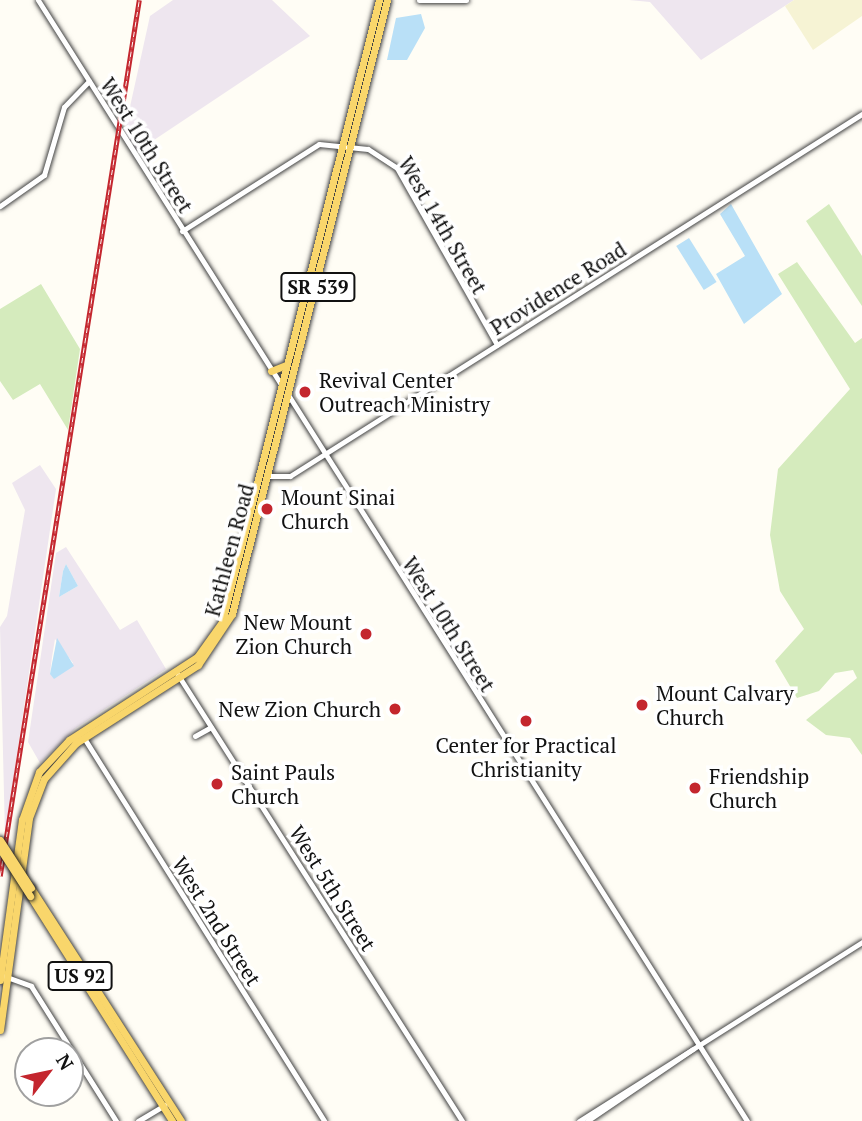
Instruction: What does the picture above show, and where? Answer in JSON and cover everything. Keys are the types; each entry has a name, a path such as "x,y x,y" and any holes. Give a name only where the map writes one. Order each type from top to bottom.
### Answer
{"main road":[{"name":"Kathleen Road","path":"3,977 29,818 52,766 104,717 179,675 205,648 222,622 281,385 349,145 379,0"},
{"name":"Kathleen Road","path":"0,1030 3,977 28,795 50,758 179,675 226,628 260,508 387,0"},
{"path":"271,371 287,365"},
{"path":"260,508 262,469"},
{"name":"US 92","path":"0,839 110,1024 166,1105 181,1121"},
{"name":"US 92","path":"0,849 122,1030 166,1105 172,1121"},
{"path":"110,1024 122,1030"}],"street":[{"name":"West 10th Street","path":"37,0 747,1121"},
{"path":"419,0 466,0"},
{"path":"0,206 44,175 64,107 89,81"},
{"name":"Providence Road","path":"268,476 290,476 862,114"},
{"path":"182,231 318,144 349,145"},
{"name":"West 14th Street","path":"349,145 397,168 497,345"},
{"name":"West 5th Street","path":"179,675 462,1121"},
{"path":"195,736 211,727"},
{"name":"West 2nd Street","path":"83,735 324,1121"},
{"path":"579,1121 862,942"},
{"path":"3,977 31,986 116,1121"},
{"path":"587,1121 692,1049"},
{"path":"138,1121 166,1105"}],"shaded area":[{"path":"173,0 272,0 310,36 136,152 124,134 150,16"},
{"path":"629,0 794,0 701,60 650,2"},
{"path":"794,0 862,0 862,16 813,50 785,6"},
{"path":"40,465 56,489 5,836 0,627 7,616 25,510 12,483"},
{"path":"66,547 120,630 137,620 166,669 76,728 40,763 28,742 56,553","holes":["66,564 78,586 59,597 63,571","55,639 73,663 50,674 52,657"]}],"green space":[{"path":"829,204 862,256 862,306 806,221"},
{"path":"797,262 855,343 862,338 862,755 850,738 826,735 806,720 857,678 853,670 835,673 819,691 797,698 775,661 804,629 780,591 770,535 778,469 850,389 778,274"},
{"path":"41,284 80,349 68,430 40,384 13,400 0,381 0,309"}],"water":[{"path":"421,14 425,28 407,60 387,60 396,18"},
{"path":"731,204 782,294 744,324 716,274 745,256 720,214"},
{"path":"689,238 717,282 704,290 676,246"},
{"path":"66,564 78,586 59,597 63,571"},
{"path":"57,638 74,666 54,679 50,674"}],"railway":[{"path":"0,876 139,0"}],"place":[{"name":"Revival Center Outreach Ministry","path":"305,392"},
{"name":"Mount Sinai Church","path":"267,509"},
{"name":"New Mount Zion Church","path":"366,634"},
{"name":"Mount Calvary Church","path":"642,705"},
{"name":"New Zion Church","path":"395,709"},
{"name":"Center for Practical Christianity","path":"526,721"},
{"name":"Saint Pauls Church","path":"217,784"},
{"name":"Friendship Church","path":"695,788"}]}
